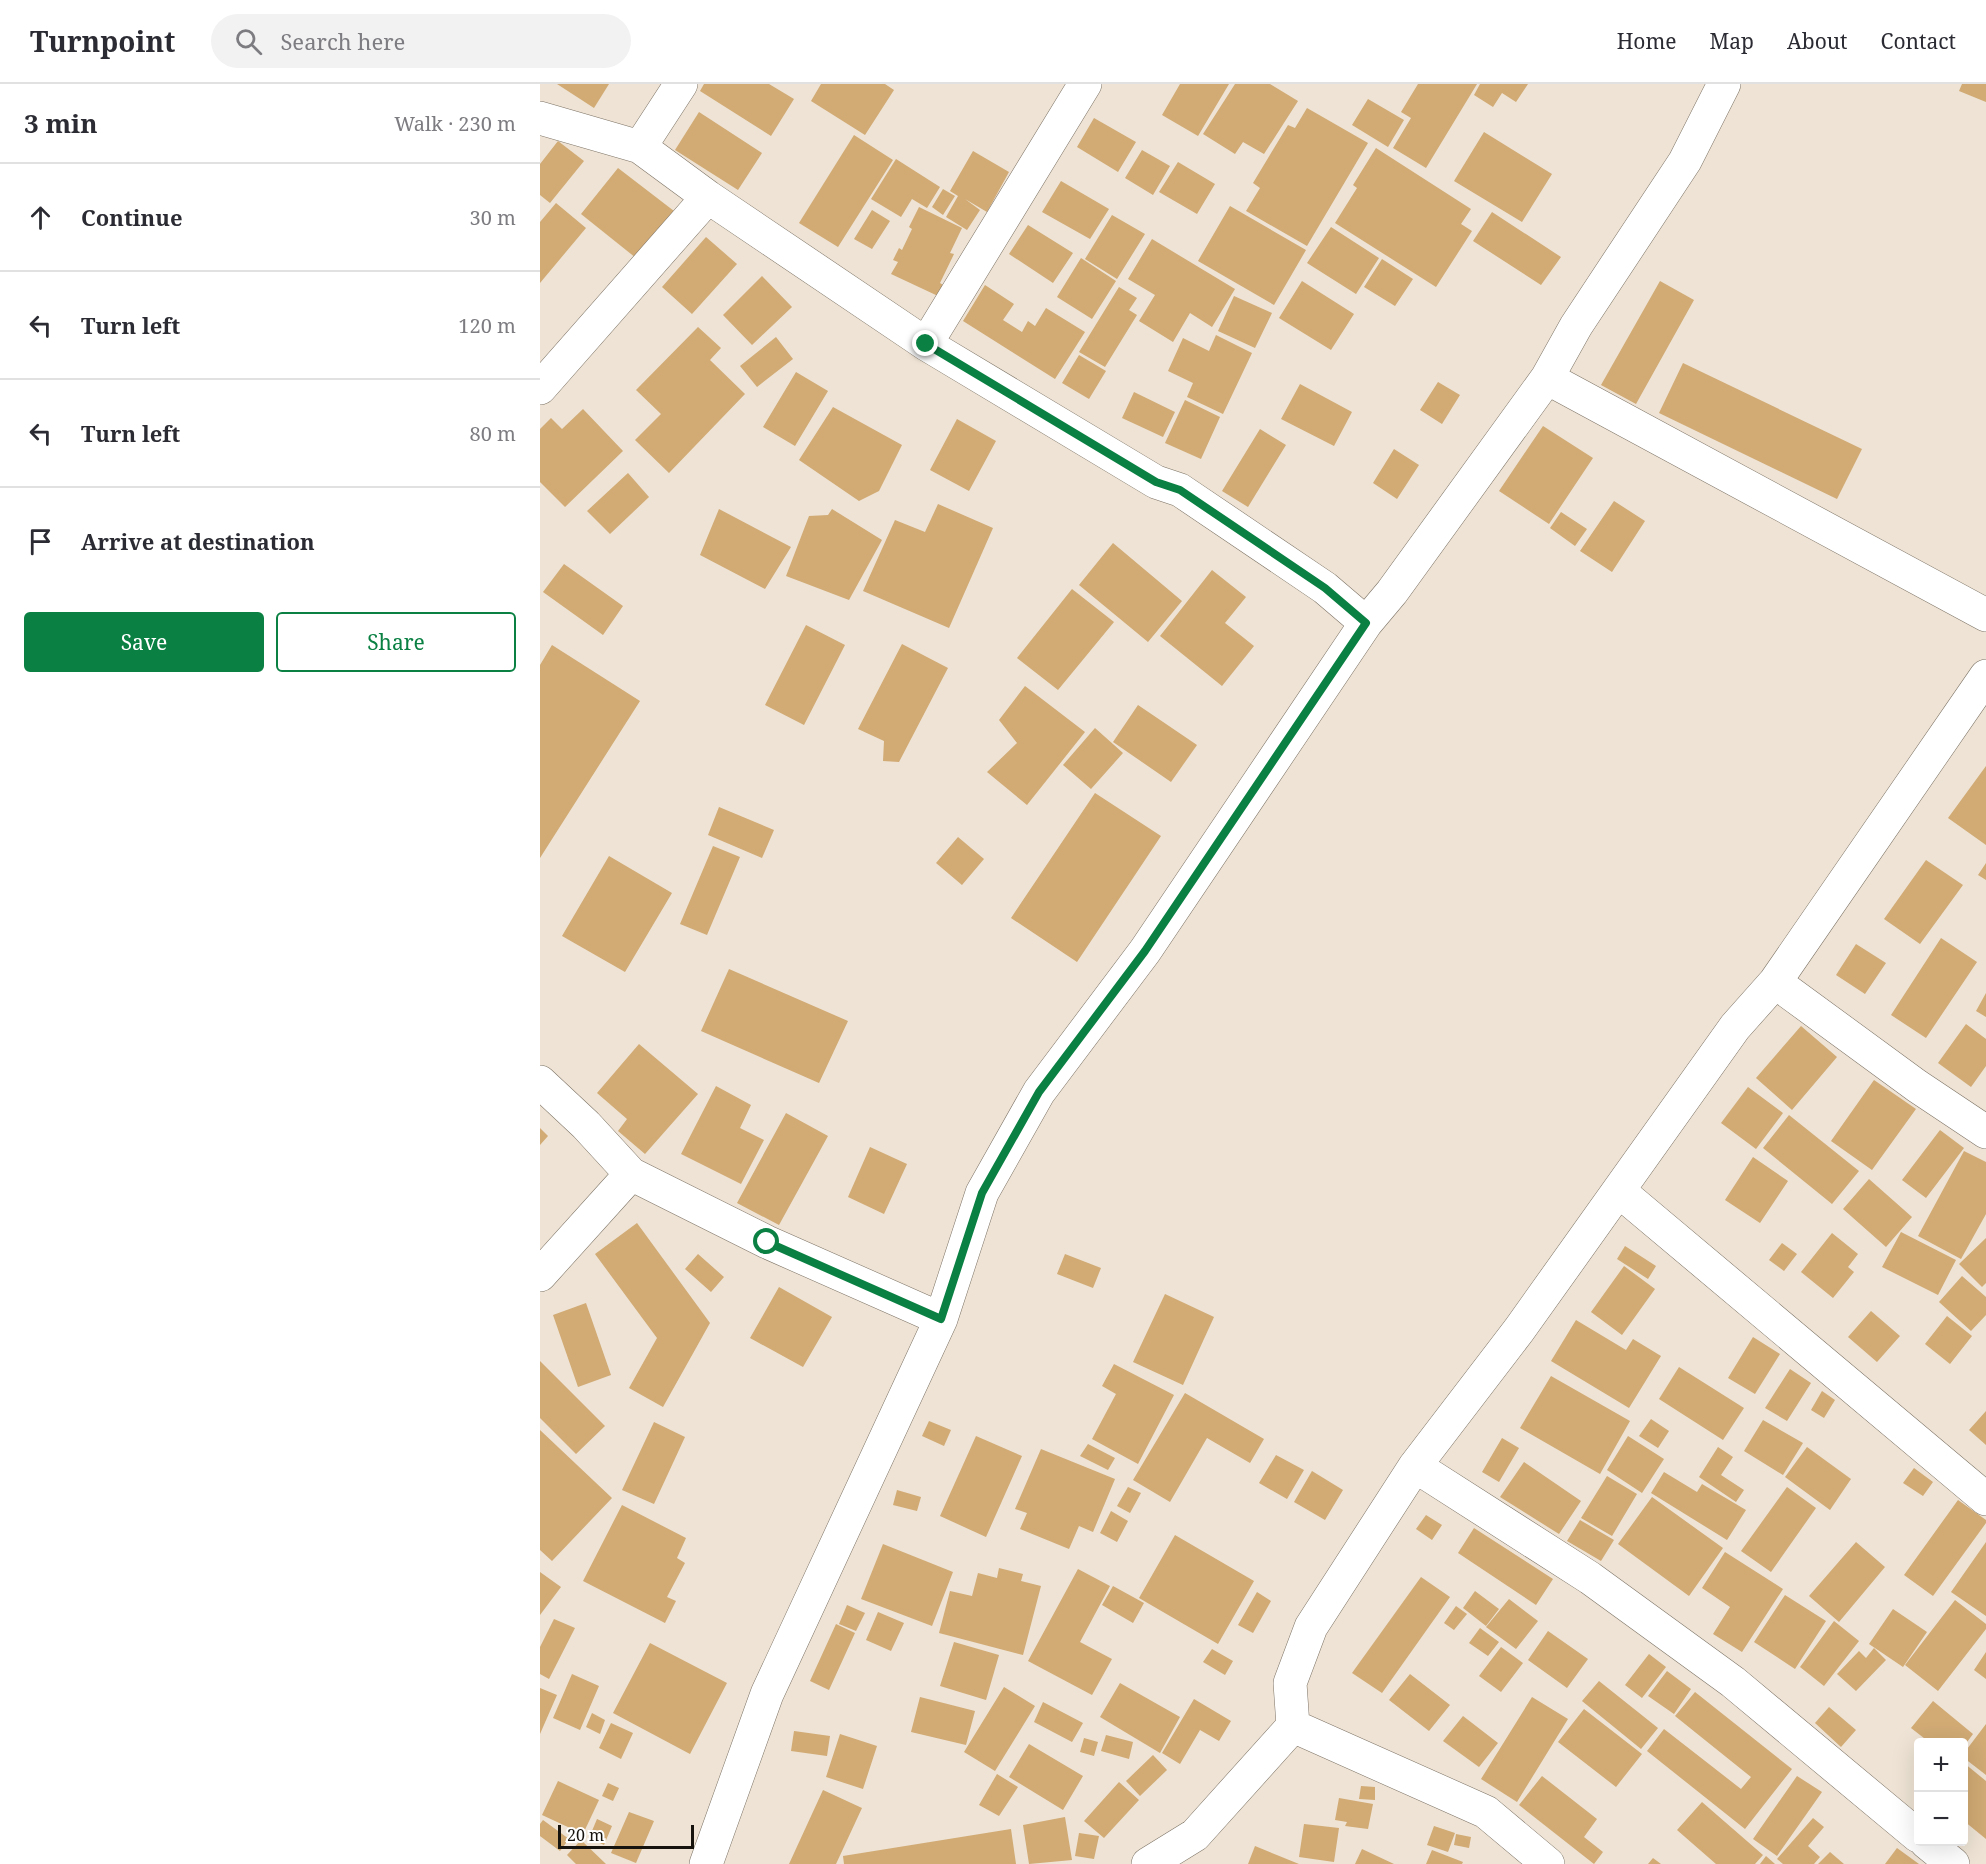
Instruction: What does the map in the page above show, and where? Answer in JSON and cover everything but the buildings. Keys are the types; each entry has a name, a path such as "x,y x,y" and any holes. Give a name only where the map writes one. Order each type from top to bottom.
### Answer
{"street":[{"path":"640,147 681,84"},
{"path":"926,344 1085,84"},
{"path":"706,1864 767,1694 941,1319 982,1193 1039,1092 1145,951 1366,623 1392,592 1547,378 1576,326 1685,161 1724,84"},
{"path":"540,118 640,147 708,197 926,344 1156,482 1180,490 1325,588 1366,623"},
{"path":"540,388 708,197"},
{"path":"1547,378 1986,615"},
{"path":"1148,1864 1195,1835 1293,1726 1290,1683 1311,1627 1416,1466 1519,1330 1735,1027 1775,982 1986,676"},
{"path":"1775,982 1917,1086 1986,1132"},
{"path":"540,1082 586,1125 631,1174 767,1242 941,1319"},
{"path":"540,1275 631,1174"},
{"path":"1619,1191 1986,1499"},
{"path":"1416,1466 1590,1578 1733,1682 1914,1833"},
{"path":"1293,1726 1486,1812 1548,1864"},
{"path":"1931,1846 1953,1864"}],"route":[{"path":"767,1242 941,1319 982,1193 1039,1092 1145,951 1366,623 1325,588 1180,490 1156,482 926,344"}]}
